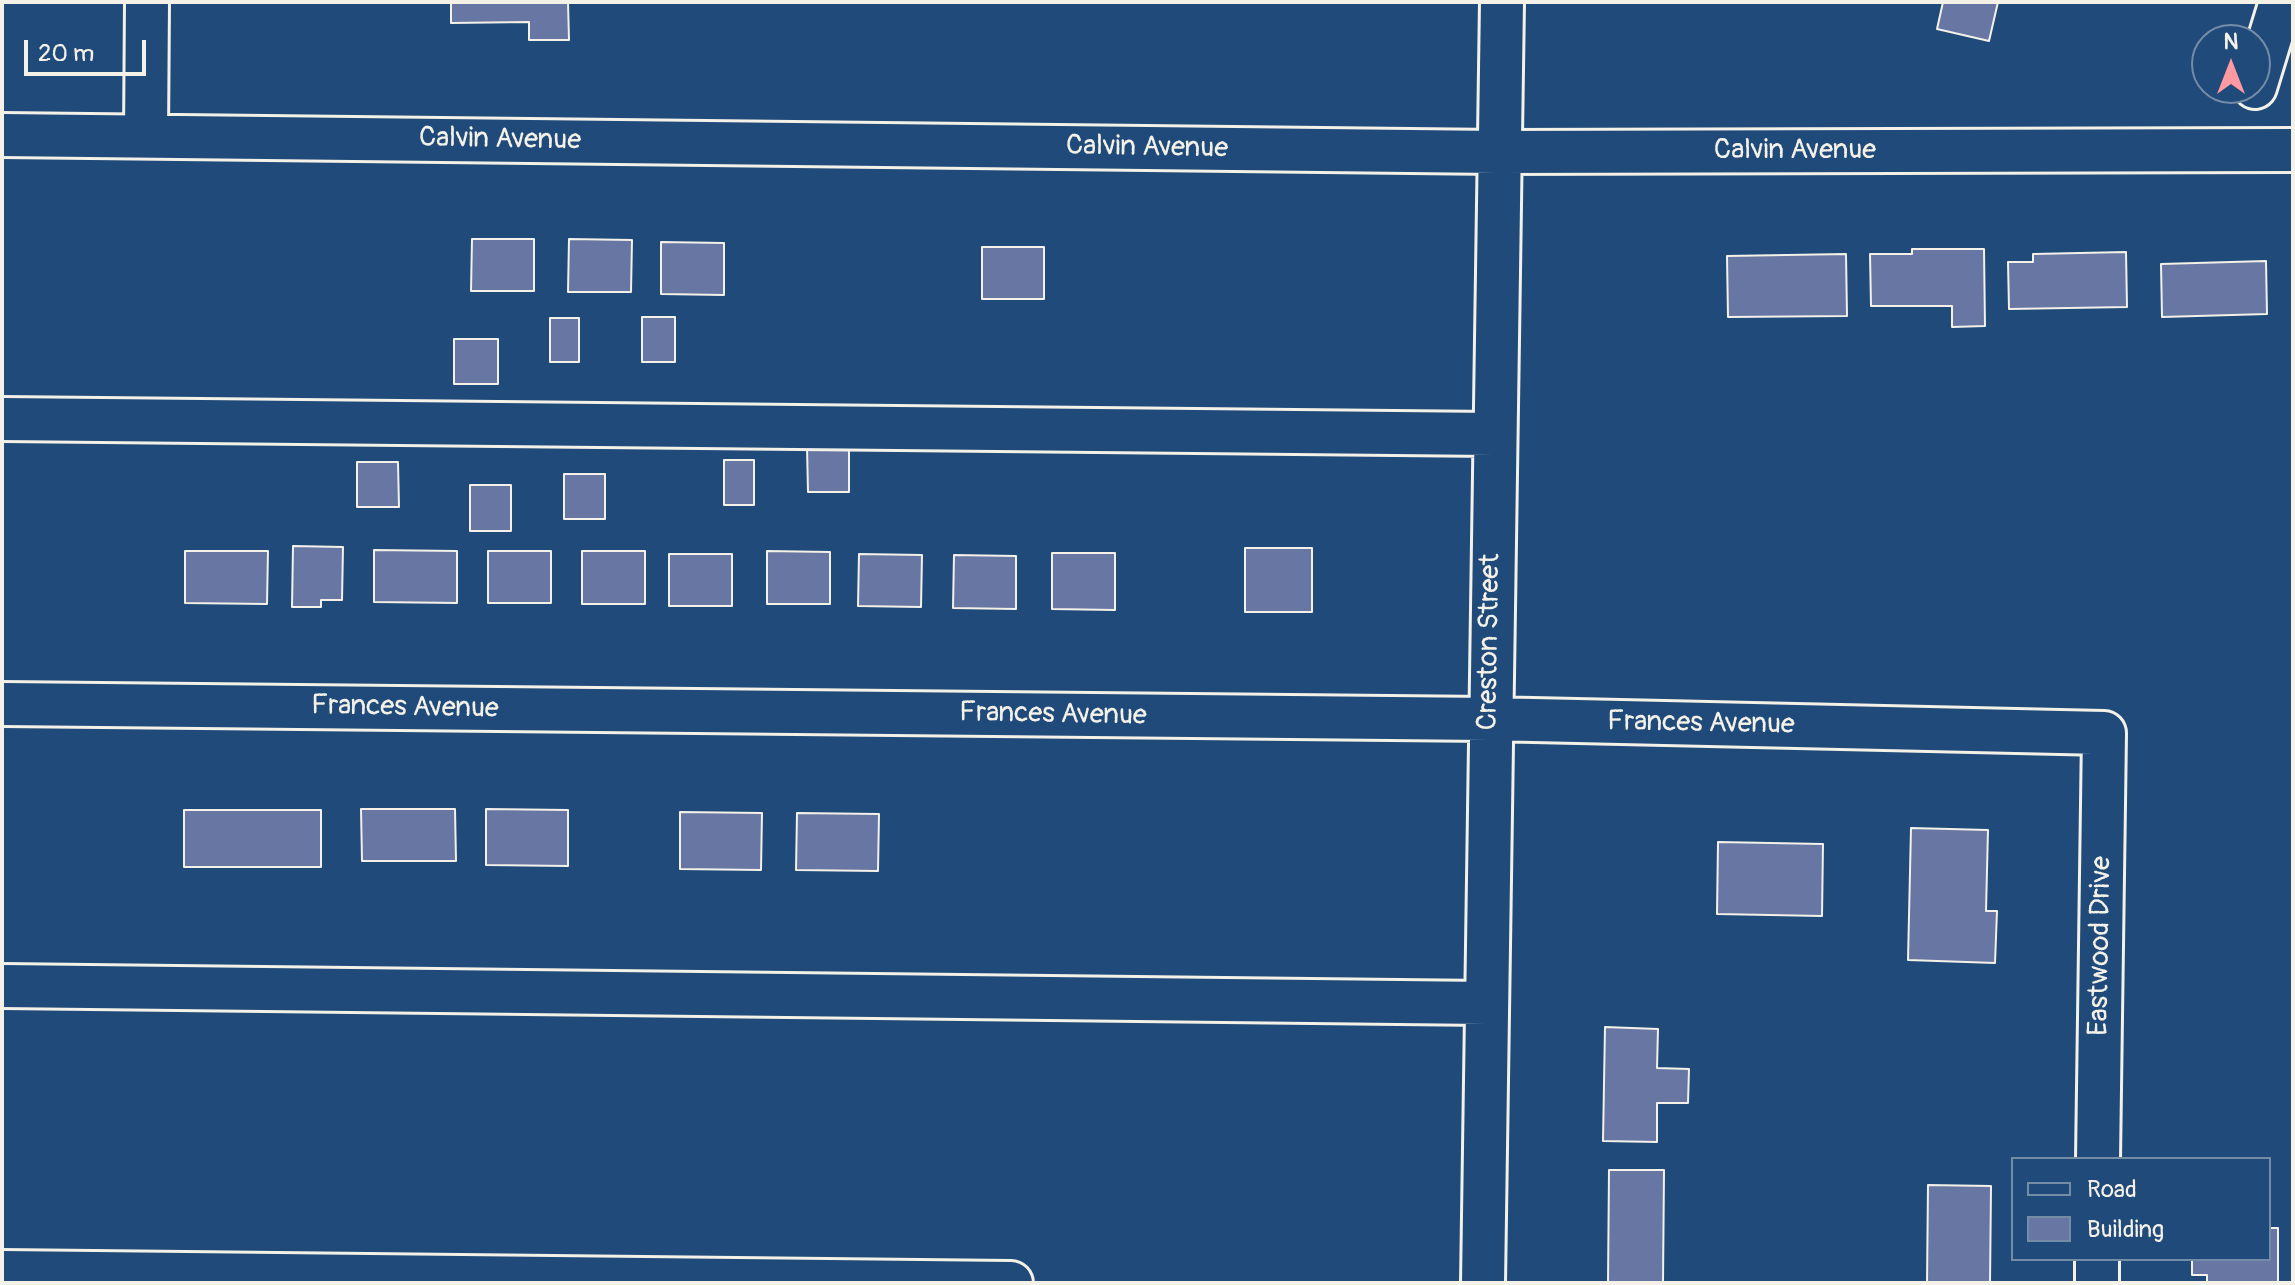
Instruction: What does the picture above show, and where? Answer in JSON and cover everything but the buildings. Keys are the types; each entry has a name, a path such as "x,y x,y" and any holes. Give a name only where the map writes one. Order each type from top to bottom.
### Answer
{"street":[{"path":"146,136 147,2"},
{"name":"Creston Street","path":"1483,1283 1502,2"},
{"path":"2271,35 2281,2"},
{"path":"2236,149 2250,104"},
{"name":"Calvin Avenue","path":"2,135 1498,152 2293,150"},
{"path":"2,419 1494,434"},
{"name":"Frances Avenue","path":"2,704 1489,719 2104,733"},
{"name":"Eastwood Drive","path":"2098,1157 2104,733"},
{"path":"2,986 1486,1003"},
{"path":"2097,1261 2097,1283"},
{"path":"2,1272 1011,1283"}]}
